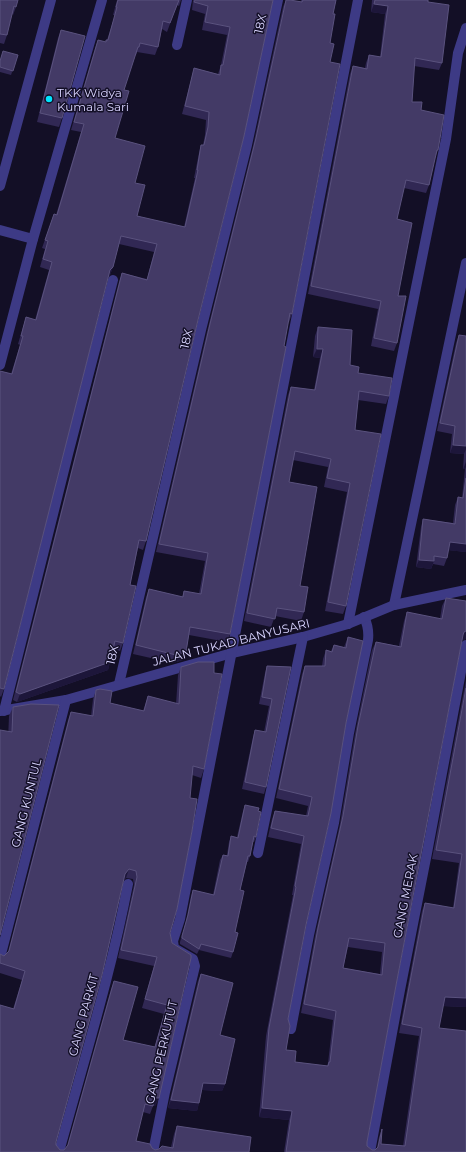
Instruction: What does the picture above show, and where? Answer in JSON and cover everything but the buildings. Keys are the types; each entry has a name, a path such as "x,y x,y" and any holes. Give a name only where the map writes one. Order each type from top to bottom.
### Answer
{"street":[{"path":"0,186 51,0"},
{"path":"0,365 33,239 102,0"},
{"path":"178,45 188,0"},
{"name":"18X","path":"119,684 201,330 247,145 278,0"},
{"path":"232,653 358,0"},
{"path":"348,624 446,139 458,54 466,28"},
{"path":"0,230 33,239"},
{"path":"394,605 466,264"},
{"path":"2,711 114,280"},
{"name":"JALAN TUKAD BANYUSARI","path":"2,711 66,700 232,653 302,637 348,624 394,605 466,590"},
{"path":"291,1029 309,935 334,823 349,732 368,640 369,631 364,617"},
{"path":"258,853 302,637"},
{"name":"GANG MERAK","path":"370,1152 466,645"},
{"name":"GANG PERKUTUT","path":"153,1152 164,1092 195,966 193,959 174,948 173,941 180,919 232,653"},
{"name":"GANG KUNTUL","path":"0,958 66,700"},
{"name":"GANG PARKIT","path":"59,1152 104,986 128,884"}],"place":[{"name":"TKK Widya Kumala Sari","path":"49,99"}]}
